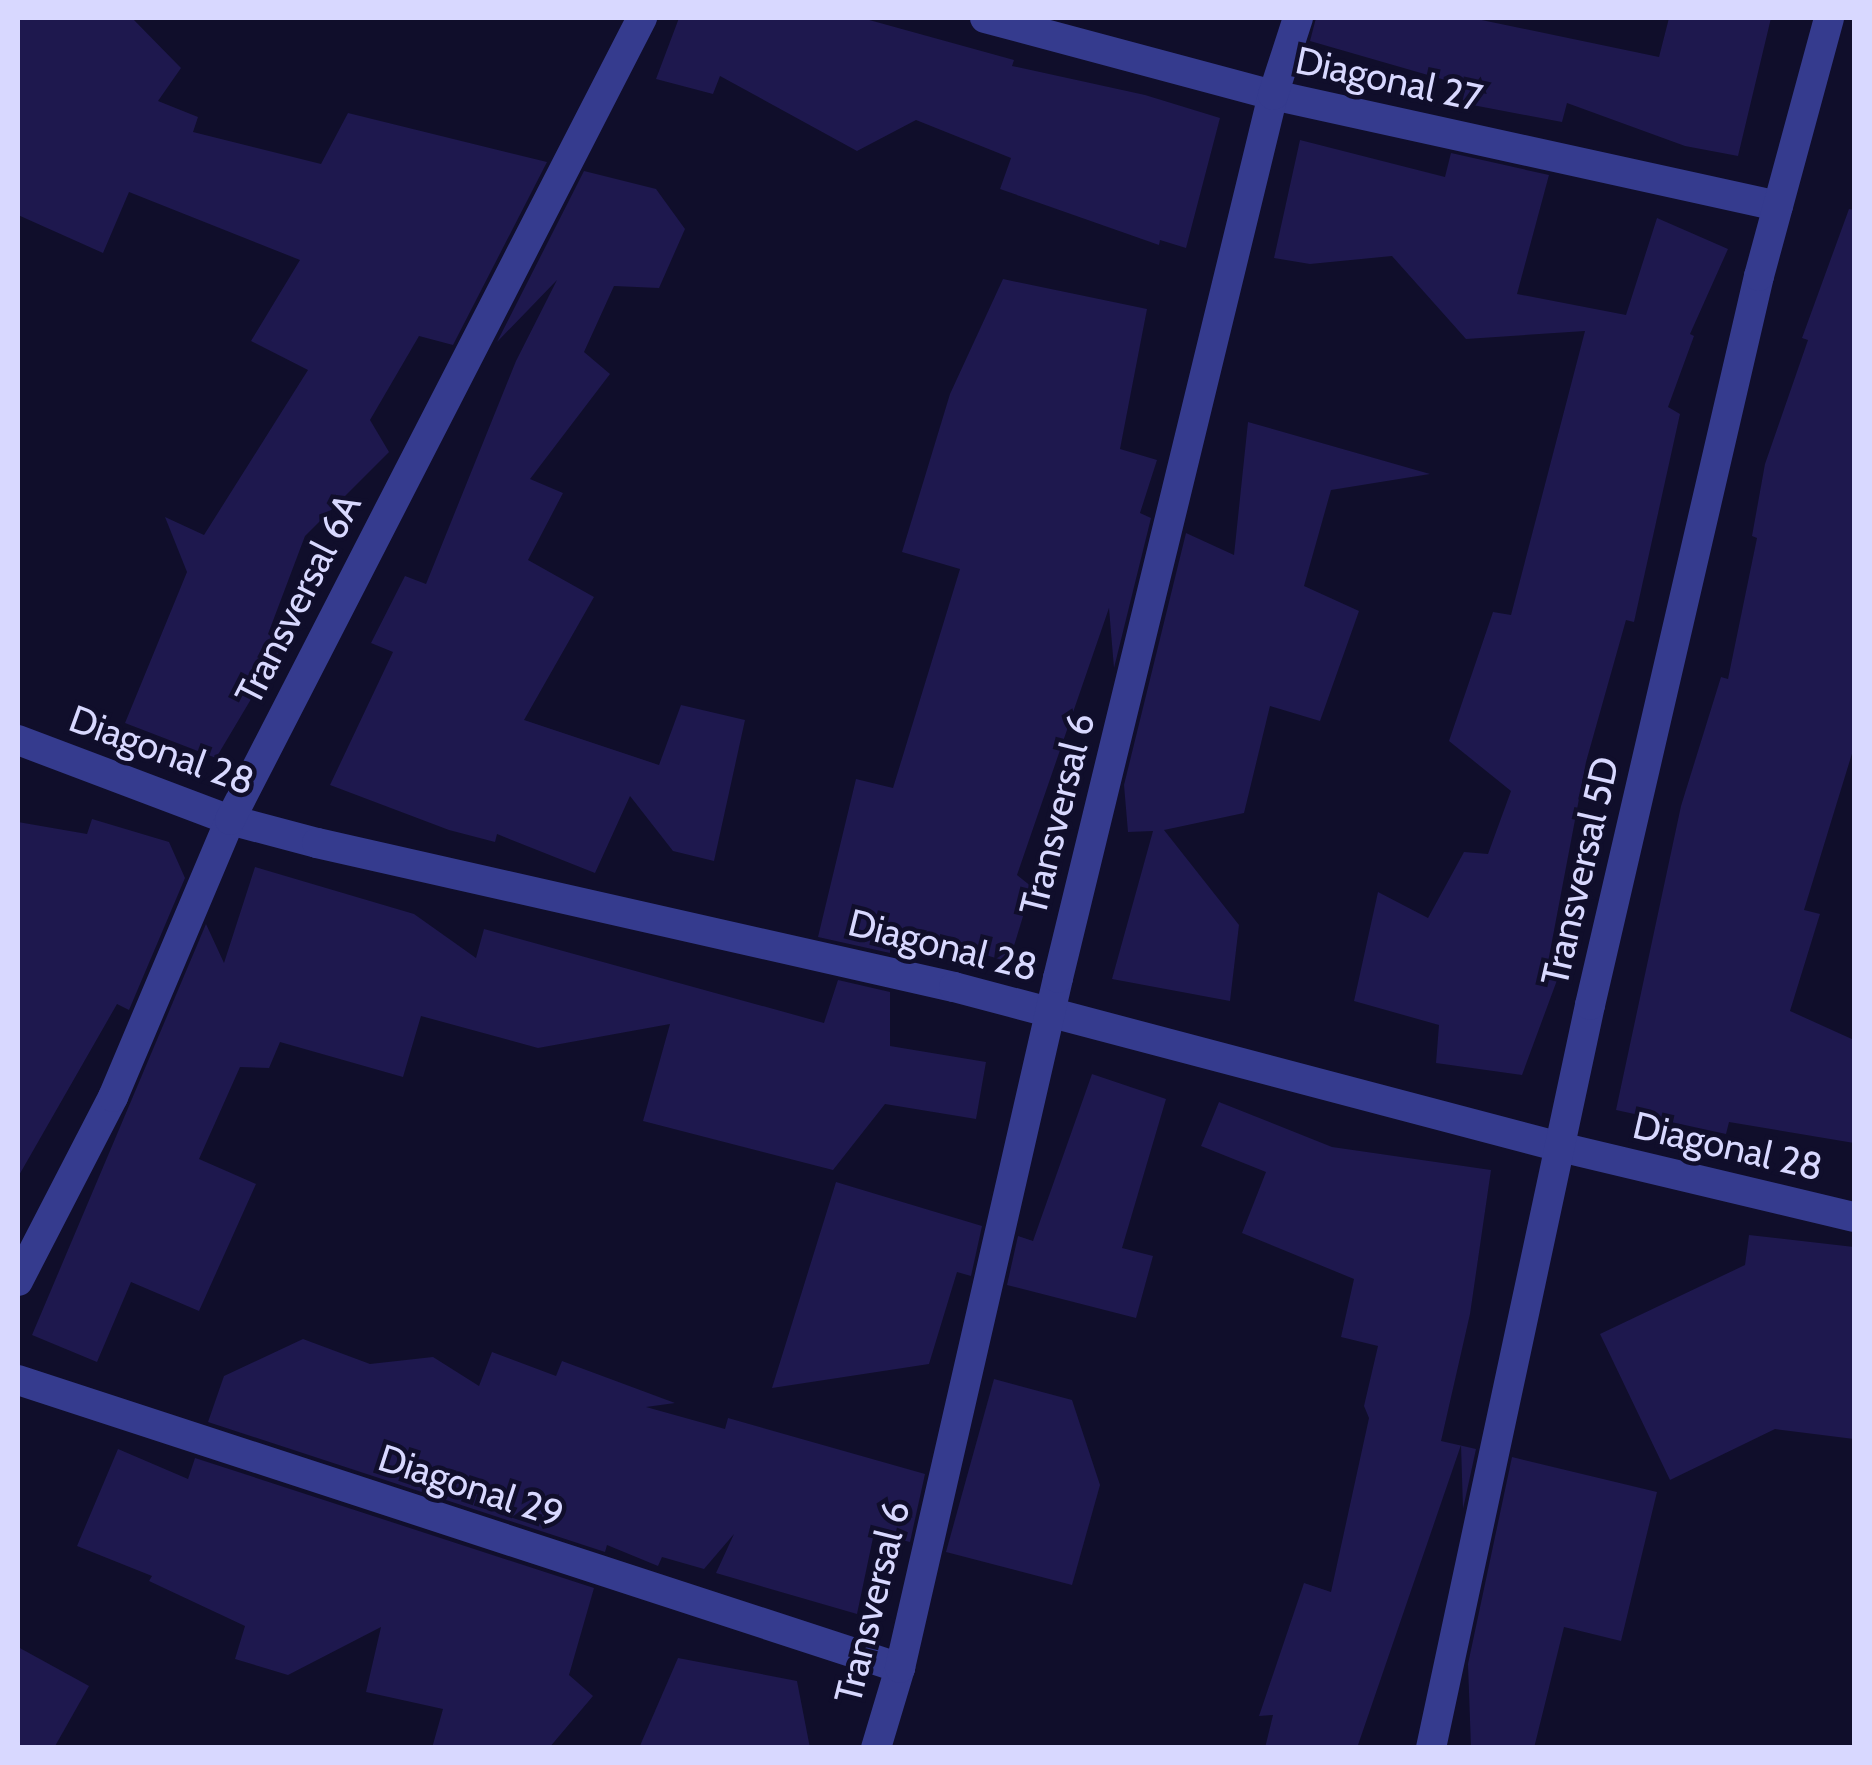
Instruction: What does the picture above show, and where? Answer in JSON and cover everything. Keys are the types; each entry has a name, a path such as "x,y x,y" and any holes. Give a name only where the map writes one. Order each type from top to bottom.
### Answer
{"street":[{"name":"Transversal 6A","path":"18,1280 113,1097 230,820 642,18"},
{"name":"Diagonal 27","path":"986,18 1273,95 1778,206"},
{"name":"Transversal 6","path":"876,1748 900,1668 1050,1012 1273,95 1298,18"},
{"name":"Transversal 5D","path":"1431,1748 1560,1147 1778,206 1829,18"},
{"name":"Diagonal 28","path":"18,740 230,820 1050,1012 1560,1147 1854,1217"},
{"name":"Diagonal 29","path":"18,1380 900,1668"}],"building":[{"path":"18,18 132,18 181,68 158,101 198,117 193,132 321,164 348,113 547,162 453,345 419,336 370,420 389,452 305,536 268,634 282,647 216,758 125,723 187,572 165,517 204,535 308,370 251,341 300,260 129,192 103,253 18,215"},
{"path":"679,18 862,18 1014,60 1012,66 1145,95 1220,118 1186,248 1160,240 1159,245 1000,189 1011,158 916,120 857,151 720,76 713,94 656,79"},
{"path":"1316,18 1472,18 1659,57 1669,18 1771,18 1738,156 1685,146 1567,103 1562,122 1462,103 1466,86 1310,41"},
{"path":"1300,140 1445,177 1451,153 1549,175 1517,294 1626,315 1657,218 1728,249 1690,334 1694,336 1668,407 1680,414 1634,622 1626,620 1586,762 1548,962 1563,964 1522,1075 1436,1063 1439,1025 1354,1001 1378,892 1428,918 1464,852 1488,854 1511,791 1449,741 1493,612 1511,615 1585,331 1466,339 1392,256 1310,264 1274,258"},
{"path":"584,171 656,189 685,229 659,288 614,286 584,352 610,374 530,479 563,493 528,560 594,597 524,720 659,765 681,705 745,720 714,861 673,851 630,796 595,873 497,834 495,842 449,830 330,785 393,652 371,643 405,576 426,584 516,361 557,280 497,342"},
{"path":"1849,209 1854,210 1854,747 1804,910 1820,914 1790,1011 1854,1040 1854,1143 1729,1122 1726,1134 1616,1110 1681,806 1721,677 1728,679 1757,538 1752,536 1765,464 1808,340 1802,338"},
{"path":"1003,279 1147,309 1120,449 1157,460 1140,513 1151,518 1114,668 1109,608 1017,875 1032,887 1009,962 905,931 903,939 890,936 890,953 818,937 856,779 893,788 960,569 902,552 950,394"},
{"path":"1248,422 1430,474 1331,490 1304,586 1359,611 1320,721 1270,706 1244,813 1164,830 1239,925 1230,1001 1112,979 1153,831 1128,832 1124,785 1186,533 1234,555"},
{"path":"92,819 169,842 185,878 129,1010 117,1004 18,1177 18,822 87,834"},
{"path":"255,867 414,914 476,958 484,929 824,1023 838,980 890,992 890,1046 986,1062 976,1119 885,1104 833,1170 643,1121 670,1024 538,1048 421,1016 403,1077 280,1042 269,1068 240,1067 199,1159 256,1184 199,1311 131,1282 97,1362 32,1335 206,924 224,963"},
{"path":"1092,1074 1166,1099 1122,1248 1153,1256 1136,1318 1007,1285 1018,1236 1033,1241"},
{"path":"1219,1102 1332,1147 1491,1170 1470,1314 1441,1441 1461,1446 1357,1748 1265,1748 1273,1715 1259,1716 1304,1583 1331,1592 1369,1418 1364,1406 1378,1346 1341,1337 1354,1279 1242,1233 1266,1172 1201,1146"},
{"path":"836,1182 982,1226 971,1276 957,1272 929,1364 772,1388"},
{"path":"1749,1235 1854,1247 1854,1439 1775,1429 1670,1480 1600,1334 1745,1265"},
{"path":"303,1339 370,1364 433,1357 479,1386 492,1352 556,1376 562,1361 675,1403 646,1407 725,1429 728,1418 925,1474 910,1542 874,1533 857,1614 716,1573 734,1534 704,1569 662,1557 658,1566 607,1545 605,1552 208,1422 224,1376"},
{"path":"994,1379 1072,1400 1100,1485 1072,1585 946,1552"},
{"path":"1461,1446 1476,1449 1463,1509"},
{"path":"118,1449 188,1479 195,1458 594,1588 569,1675 593,1696 549,1748 432,1748 443,1709 366,1692 381,1627 288,1675 235,1659 245,1626 149,1581 152,1576 77,1546"},
{"path":"1512,1457 1657,1492 1621,1641 1564,1627 1534,1748 1471,1748 1468,1664"},
{"path":"18,1647 89,1686 54,1748 18,1748"},
{"path":"678,1658 797,1681 810,1748 639,1748"}]}
